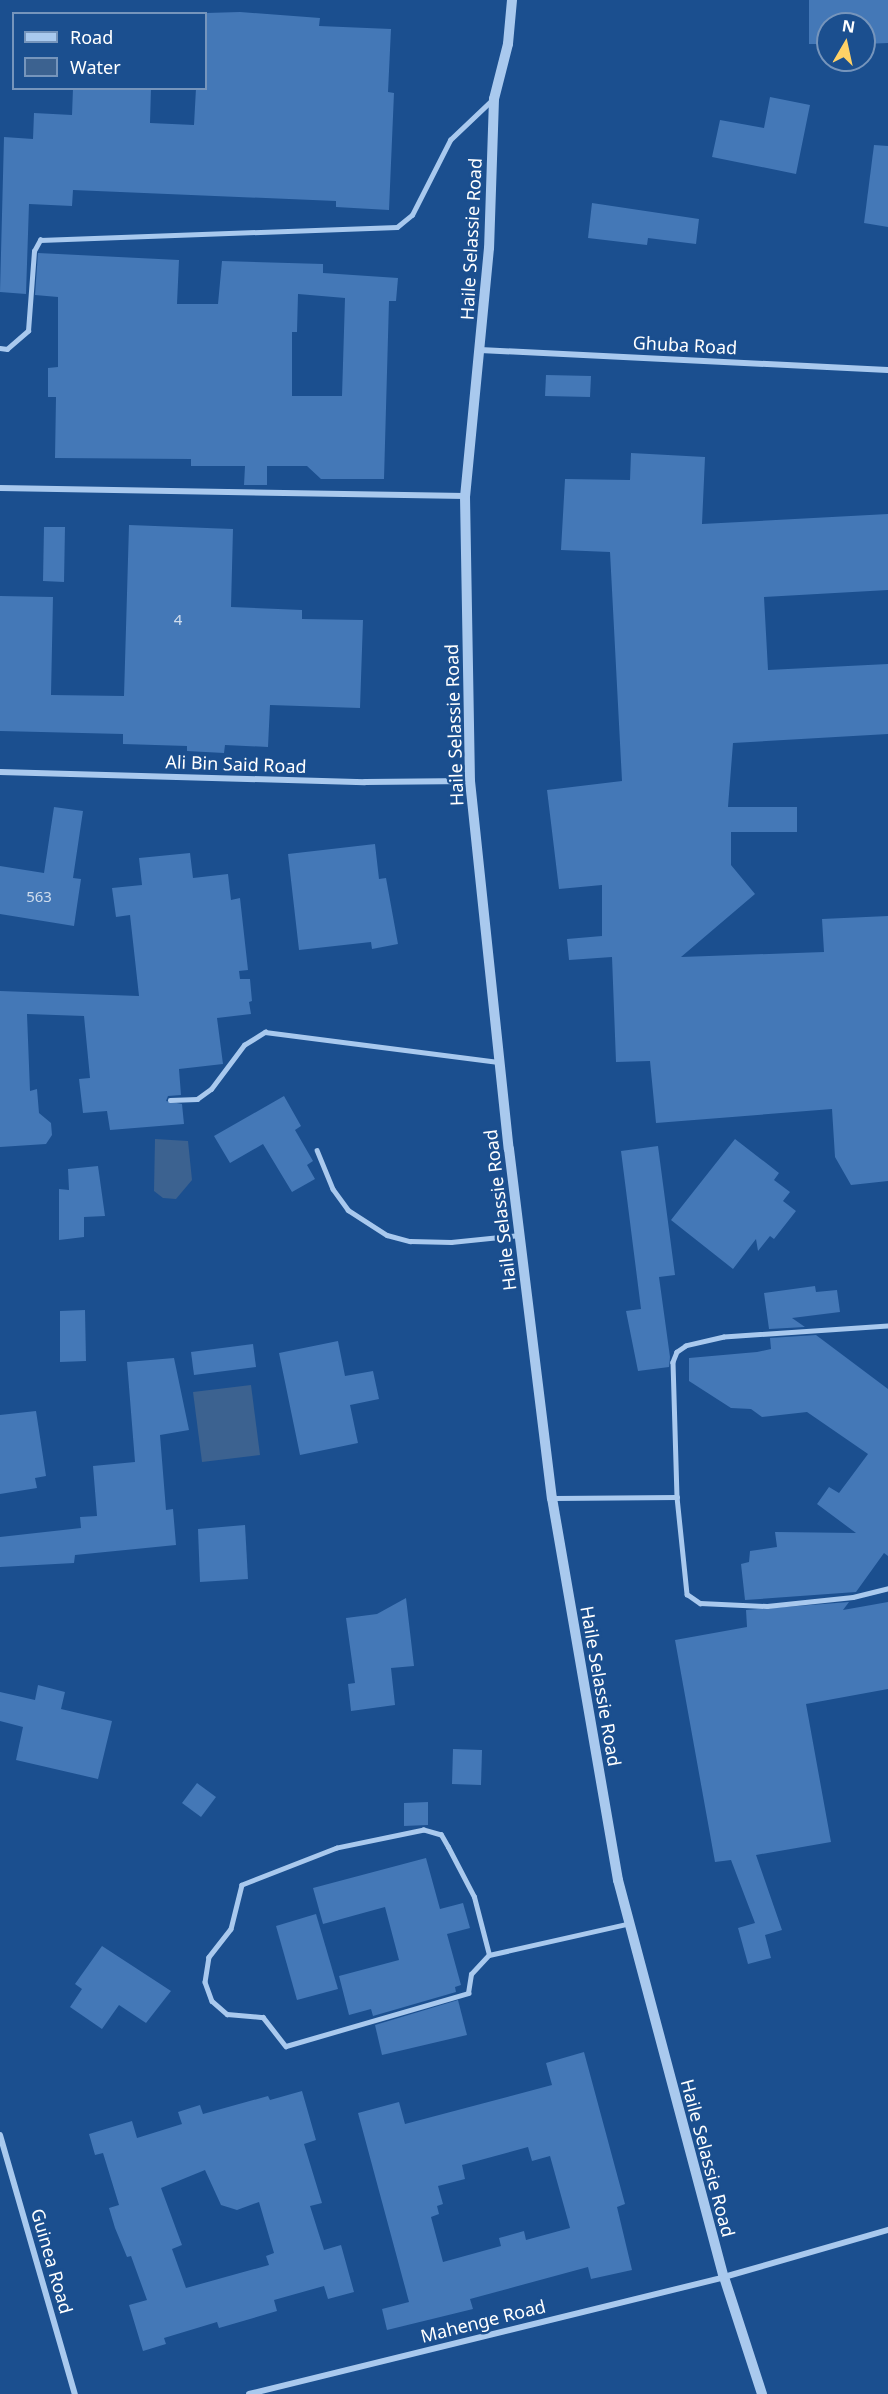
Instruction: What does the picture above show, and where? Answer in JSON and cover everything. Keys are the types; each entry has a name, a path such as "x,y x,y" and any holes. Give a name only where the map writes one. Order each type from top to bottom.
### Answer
{"street":[{"name":"Haile Selassie Road","path":"512,0 508,44 494,99 489,248 465,496 470,781 500,1062 552,1498 627,1924 724,2277 762,2394"},
{"name":"Ghuba Road","path":"480,350 888,369"},
{"path":"0,488 465,496"},
{"name":"Ali Bin Said Road","path":"0,772 365,782 470,781"},
{"name":"Guinea Road","path":"0,2135 75,2394"},
{"name":"Mahenge Road","path":"249,2394 724,2277 888,2230"}],"lane":[{"path":"0,348 7,349 28,331 34,251 40,240 397,227 412,215 450,140 494,99"},
{"path":"170,1100 197,1099 211,1089 244,1045 265,1032 500,1062"},
{"path":"317,1150 333,1190 348,1210 387,1235 410,1241 451,1242 520,1235"},
{"path":"888,1326 724,1338 686,1346 677,1352 673,1362 677,1497 687,1594 700,1604 767,1606 853,1597 888,1588"},
{"path":"552,1498 677,1497"},
{"path":"489,1955 474,1898 448,1847 441,1835 424,1830 337,1848 242,1885 231,1929 209,1957 205,1982 212,2001 227,2014 263,2017 286,2046 468,1993 471,1974 489,1955 627,1924"}],"water":[{"path":"155,1139 188,1141 192,1180 176,1199 163,1198 154,1191"},
{"path":"251,1385 260,1455 202,1462 193,1392"}],"building":[{"path":"809,0 888,0 888,43 876,44 876,12 816,12 816,44 809,44"},
{"path":"240,12 320,18 319,26 391,29 388,92 394,93 389,210 336,207 336,201 73,190 72,206 29,204 26,294 0,292 4,137 33,139 34,113 72,115 73,90 151,90 150,123 194,125 196,90 207,90 207,13"},
{"path":"770,97 810,105 796,174 712,157 720,120 764,128"},
{"path":"874,145 888,146 888,227 864,223"},
{"path":"592,203 699,219 696,244 648,238 647,245 588,238"},
{"path":"38,253 179,260 177,304 218,304 222,261 323,264 323,273 398,278 396,301 389,301 384,479 321,479 307,466 267,466 267,485 244,485 245,466 191,466 191,459 55,458 56,397 48,397 48,368 58,367 58,297 35,295","holes":["298,294 345,298 342,396 292,396 292,332 297,332"]},
{"path":"546,375 591,376 590,397 545,396"},
{"path":"631,453 705,457 702,524 888,514 888,590 764,597 768,670 888,664 888,734 733,743 728,807 797,807 797,832 731,832 731,865 755,894 681,957 824,952 822,919 888,916 888,1181 851,1185 835,1157 832,1109 656,1123 650,1061 616,1062 612,957 569,960 567,939 602,936 602,885 559,889 547,790 622,781 610,552 561,550 565,479 630,480"},
{"path":"129,525 233,529 231,607 302,610 302,619 363,620 360,708 270,705 268,747 225,745 224,753 187,751 187,746 123,744 123,734 0,731 0,596 53,597 51,695 124,696"},
{"path":"44,527 65,527 64,582 43,581"},
{"path":"54,807 83,811 73,878 81,879 74,926 0,914 0,866 44,873"},
{"path":"375,844 379,879 386,878 398,944 372,949 371,942 299,950 288,854"},
{"path":"190,853 193,878 228,874 231,900 240,898 248,970 239,971 240,979 250,979 251,1014 217,1018 223,1064 179,1069 181,1095 168,1096 166,1101 182,1104 184,1124 110,1130 107,1111 83,1113 79,1079 90,1078 84,1016 27,1014 30,1091 37,1089 39,1113 51,1123 52,1135 46,1144 0,1147 0,991 139,996 130,915 116,917 112,888 142,885 139,858"},
{"path":"284,1096 301,1126 295,1130 313,1161 307,1165 315,1179 292,1192 263,1144 230,1163 214,1136"},
{"path":"735,1139 779,1173 774,1180 790,1192 783,1201 796,1211 774,1239 770,1236 758,1251 756,1239 733,1269 671,1220"},
{"path":"658,1146 675,1275 659,1277 670,1357 669,1367 638,1371 626,1311 641,1309 621,1151"},
{"path":"98,1166 105,1216 84,1217 84,1237 59,1240 59,1189 69,1190 68,1169"},
{"path":"815,1286 816,1292 837,1290 840,1312 792,1318 805,1327 769,1329 764,1293"},
{"path":"85,1310 86,1361 60,1362 60,1311"},
{"path":"816,1335 888,1389 888,1556 884,1553 856,1592 745,1600 741,1564 749,1562 750,1551 777,1547 775,1532 856,1533 817,1504 829,1487 839,1493 868,1454 807,1412 762,1417 751,1409 731,1408 689,1381 689,1358 757,1352 771,1349 770,1338"},
{"path":"338,1341 345,1376 373,1371 379,1399 350,1405 358,1443 300,1455 279,1353"},
{"path":"253,1344 256,1367 194,1375 191,1352"},
{"path":"174,1358 189,1430 160,1435 166,1510 173,1509 176,1545 75,1555 74,1563 0,1567 0,1537 81,1528 80,1517 97,1516 93,1466 135,1462 127,1362"},
{"path":"36,1411 46,1476 35,1478 37,1488 0,1494 0,1415"},
{"path":"245,1525 248,1579 200,1582 198,1529"},
{"path":"406,1598 414,1666 391,1668 395,1705 351,1711 348,1684 355,1683 346,1618 377,1614"},
{"path":"849,1602 843,1610 888,1602 888,1689 806,1704 831,1842 756,1855 782,1930 765,1935 771,1958 748,1964 738,1928 755,1923 731,1860 715,1862 675,1640 747,1627 746,1610"},
{"path":"38,1685 65,1692 61,1709 112,1721 98,1779 16,1760 23,1727 0,1721 0,1692 35,1700"},
{"path":"453,1749 482,1750 481,1785 452,1784"},
{"path":"197,1783 216,1797 201,1817 182,1803"},
{"path":"428,1802 428,1825 404,1826 404,1803"},
{"path":"426,1858 440,1909 463,1903 470,1928 447,1934 461,1985 455,1987 456,1992 373,2016 371,2009 349,2015 339,1976 399,1960 385,1907 323,1924 313,1888"},
{"path":"316,1914 338,1989 297,2000 276,1926"},
{"path":"102,1946 171,1991 146,2023 119,2005 102,2029 70,2007 82,1989 75,1984"},
{"path":"458,2000 467,2035 382,2055 375,2025"},
{"path":"584,2052 625,2204 617,2207 632,2270 591,2279 588,2267 470,2299 473,2309 387,2330 382,2309 409,2302 358,2113 399,2102 405,2124 552,2085 546,2063","holes":["528,2147 532,2161 550,2156 570,2228 526,2240 524,2231 499,2238 501,2246 443,2262 431,2217 439,2214 437,2206 443,2204 438,2186 465,2179 462,2165"]},
{"path":"302,2091 316,2140 304,2144 322,2203 310,2206 324,2250 341,2245 354,2292 328,2299 324,2286 274,2300 277,2311 219,2328 217,2322 164,2338 166,2344 143,2351 129,2305 147,2300 131,2256 127,2257 115,2228 109,2208 119,2205 103,2153 95,2155 89,2134 132,2121 137,2138 182,2124 178,2112 200,2105 203,2114 268,2096 270,2100","holes":["205,2170 221,2205 237,2210 259,2202 274,2253 266,2256 269,2265 186,2288 172,2249 182,2245 161,2188"]}]}
